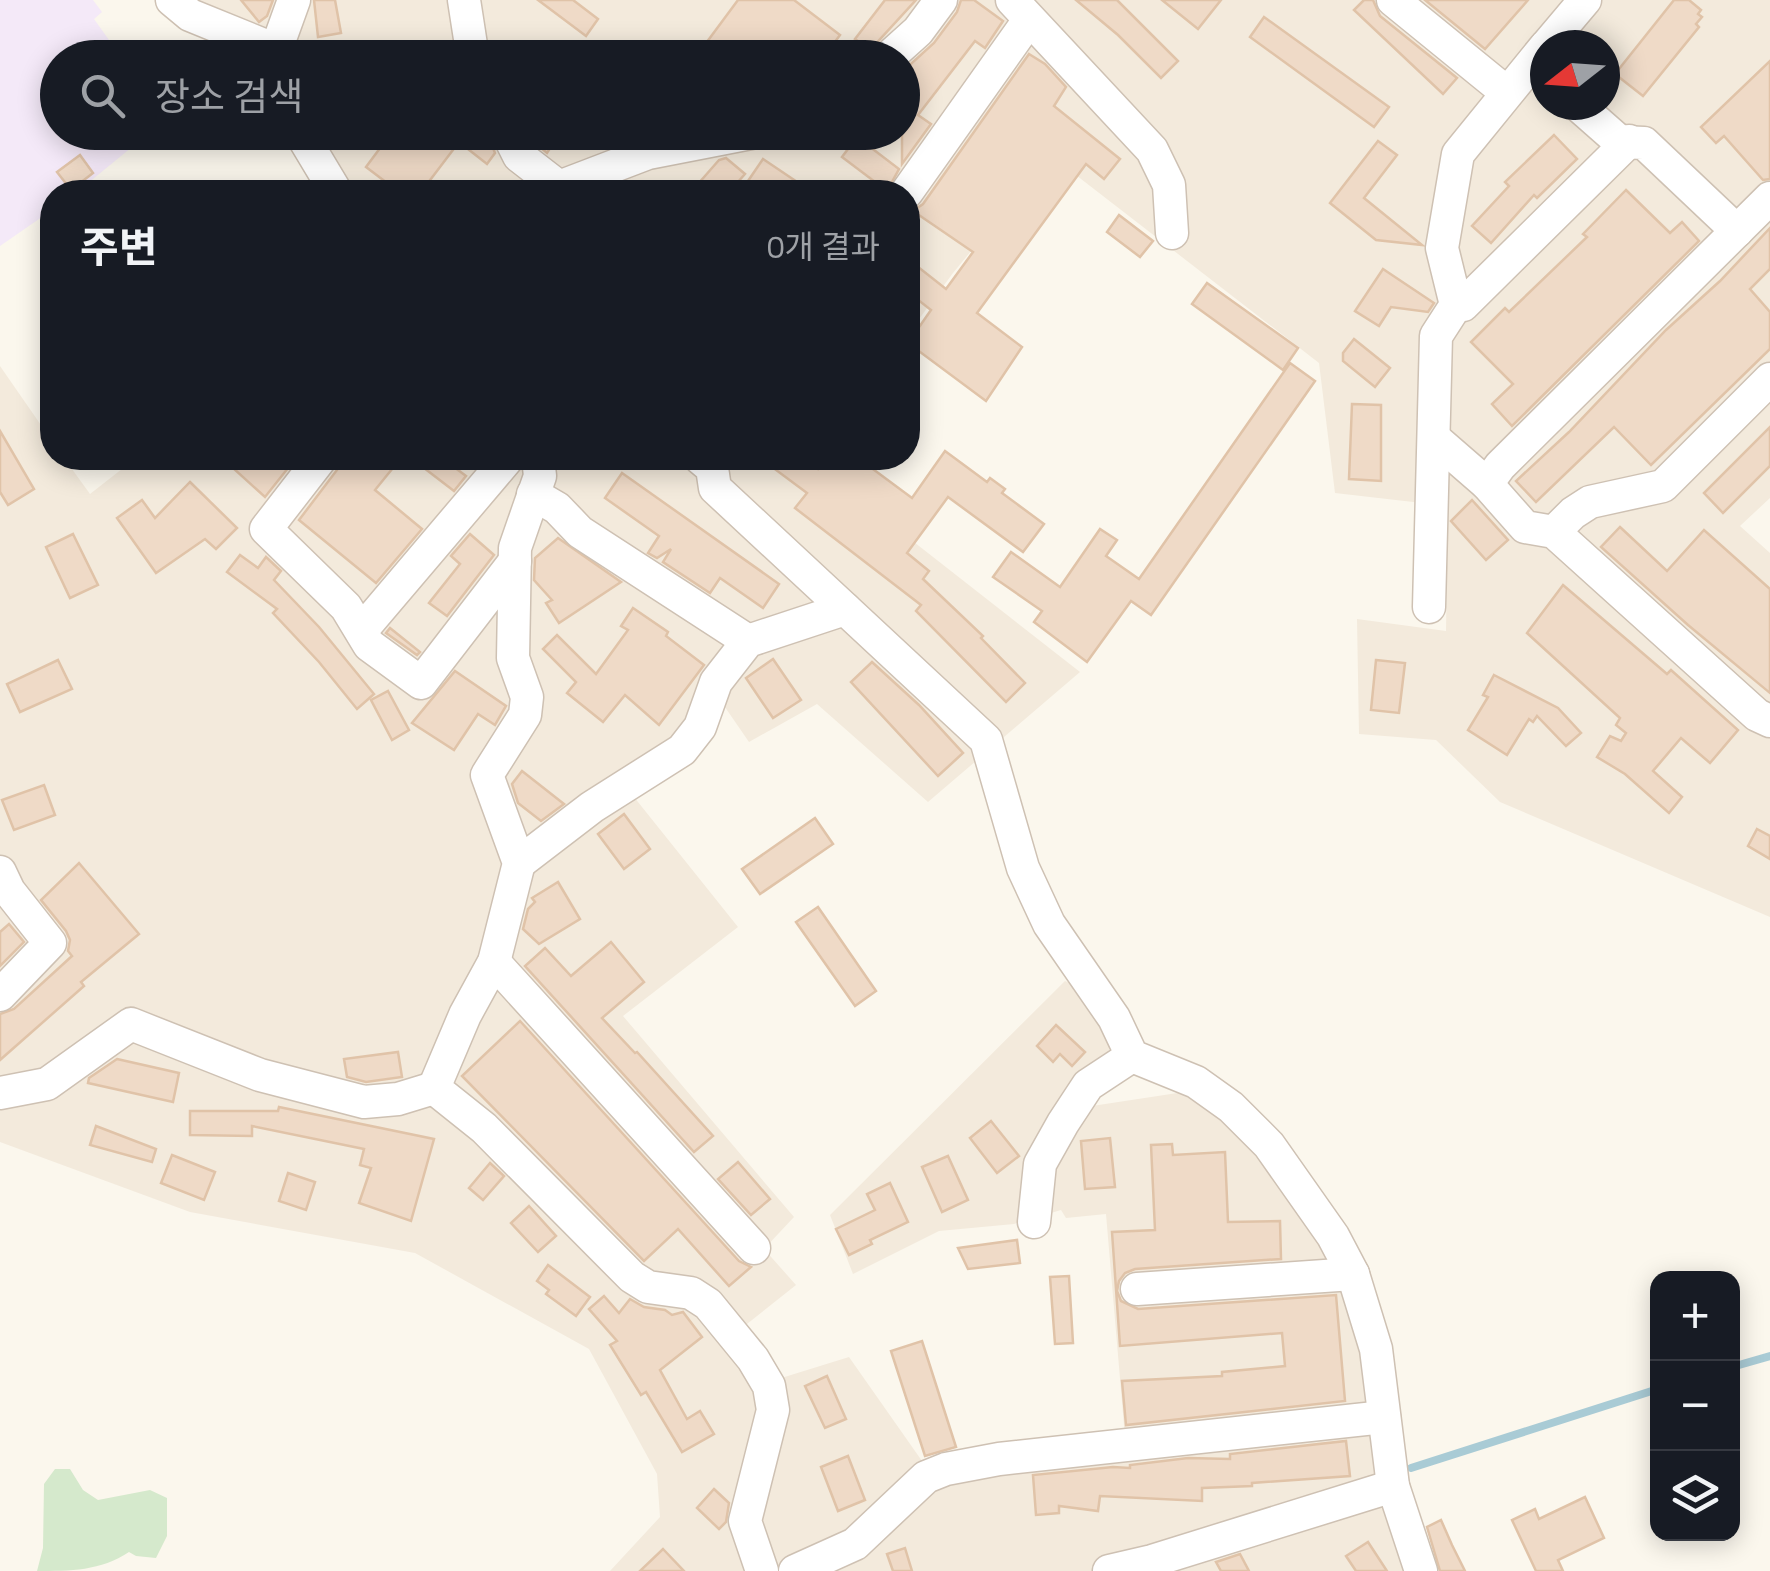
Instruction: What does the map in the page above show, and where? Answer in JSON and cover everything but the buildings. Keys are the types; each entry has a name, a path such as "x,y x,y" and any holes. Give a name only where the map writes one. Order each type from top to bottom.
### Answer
{"street":[{"path":"172,0 190,15 251,40"},
{"path":"280,40 294,0"},
{"path":"464,0 470,40"},
{"path":"907,40 941,0"},
{"path":"1393,0 1506,92"},
{"path":"1562,30 1585,0"},
{"path":"915,180 1021,10 1152,150 1169,186 1172,234"},
{"path":"1429,608 1436,336 1456,305 1442,248 1458,154 1530,68"},
{"path":"1593,120 1620,142 1644,143 1737,231"},
{"path":"1456,305 1463,305 1629,141"},
{"path":"311,150 329,180"},
{"path":"516,150 547,180"},
{"path":"583,180 663,150"},
{"path":"1487,484 1500,466 1770,198"},
{"path":"1554,532 1573,512 1590,502 1663,486 1770,380"},
{"path":"1434,438 1487,484 1525,526 1554,532 1757,715 1770,722"},
{"path":"312,470 266,529 346,607 369,645 420,683 514,561"},
{"path":"362,630 498,470"},
{"path":"0,1093 47,1084 131,1024 260,1075 364,1102 398,1099 434,1088 494,962 519,863 487,775 525,715 527,697 513,658 514,561 539,470"},
{"path":"712,470 715,488 986,740 1023,868 1049,924 1114,1018 1132,1056 1196,1082 1231,1107 1269,1145 1332,1236 1353,1274 1376,1349 1393,1486 1422,1571"},
{"path":"533,494 558,508 580,532 748,641"},
{"path":"519,863 592,807 682,750 700,726 716,682 748,641 845,609"},
{"path":"0,872 9,891 50,944 0,994"},
{"path":"494,962 754,1248"},
{"path":"1034,1222 1040,1164 1063,1123 1088,1085 1132,1056"},
{"path":"434,1088 484,1128 632,1277 648,1287 691,1293 708,1304 752,1359 769,1386 773,1410 744,1521 762,1571"},
{"path":"1138,1289 1353,1274"},
{"path":"795,1571 855,1544 926,1477 946,1469 999,1459 1384,1417"},
{"path":"1109,1571 1152,1562 1393,1486"}],"shaded area":[{"path":"0,0 93,0 102,12 94,19 109,40 40,40 40,150 128,150 92,180 40,180 40,218 0,246"},
{"path":"178,0 1770,0 1770,498 1740,526 1770,553 1770,917 1500,802 1436,740 1359,734 1357,619 1446,631 1448,506 1335,493 1319,363 1050,155 920,318 920,180 311,180 291,150 920,150 920,40 212,40"},
{"path":"0,366 40,424 40,470 73,470 90,494 121,470 822,470 1080,672 928,802 817,704 749,742 707,681 683,739 618,777 738,927 623,1016 794,1217 764,1249 796,1285 728,1339 762,1384 849,1357 922,1461 940,1476 1126,1449 1106,1214 1066,1218 1061,1210 1014,1224 939,1231 853,1274 830,1215 1065,981 1082,989 1111,1043 1092,1106 1184,1092 1245,1133 1344,1282 1412,1571 610,1571 660,1517 657,1474 589,1349 415,1253 190,1212 0,1142"}],"green space":[{"path":"55,1469 70,1469 83,1490 98,1500 150,1490 167,1498 167,1536 156,1558 129,1552 96,1566 37,1571 43,1548 44,1484"}],"waterway":[{"path":"1740,1365 1770,1356"},
{"path":"1411,1468 1650,1392"}]}
